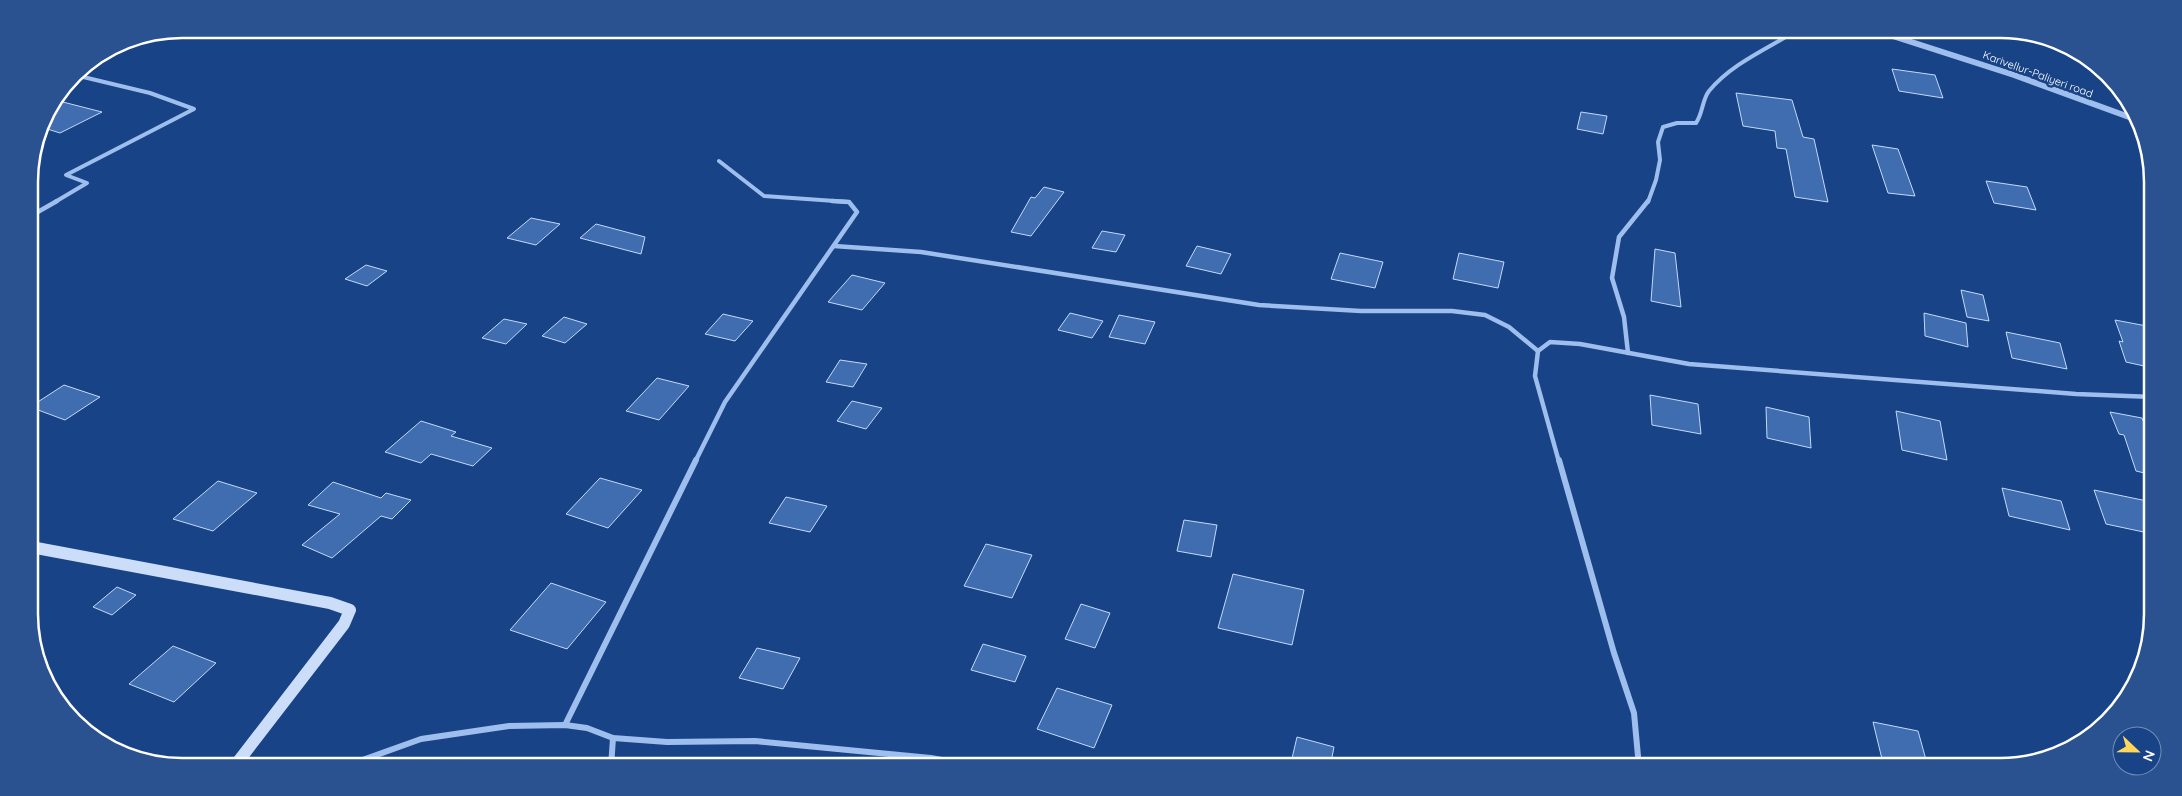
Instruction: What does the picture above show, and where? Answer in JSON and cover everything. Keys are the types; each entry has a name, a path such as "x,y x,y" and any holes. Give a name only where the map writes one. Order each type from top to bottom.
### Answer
{"main road":[{"path":"38,548 330,603 350,610 344,624 241,758"}],"street":[{"path":"1628,353 1624,316 1612,278 1619,237 1647,204 1656,180 1660,160 1658,142 1663,127 1677,123 1696,123 1702,116 1707,94 1723,76 1784,38"},
{"name":"Karivellur-Paliyeri road","path":"1899,38 2014,75 2129,117"},
{"path":"38,212 87,183 66,175 194,109 150,92 83,77"},
{"path":"565,725 725,402 857,212 849,202 764,196 719,161"},
{"path":"834,246 921,252 1259,304 1360,311 1452,311 1485,315 1509,327 1538,351"},
{"path":"1639,758 1634,713 1614,653 1535,376 1538,351 1550,342 1580,344 1690,364 2066,394 2144,397"},
{"path":"367,758 421,739 509,726 565,725 588,728 613,738 667,742 755,741 931,758"},
{"path":"612,758 613,738"}],"building":[{"path":"1892,69 1935,75 1943,98 1899,91"},
{"path":"1736,93 1792,100 1803,137 1814,139 1828,202 1795,197 1786,149 1777,148 1775,131 1743,126"},
{"path":"62,102 102,112 60,133 47,129"},
{"path":"1581,112 1607,116 1603,134 1577,129"},
{"path":"1872,145 1898,149 1915,196 1888,193"},
{"path":"1986,181 2027,187 2036,210 1994,203"},
{"path":"1044,187 1064,192 1031,236 1011,232 1031,197 1035,198"},
{"path":"531,218 560,224 536,245 507,238"},
{"path":"596,224 645,237 641,254 580,238"},
{"path":"1102,231 1125,235 1116,252 1092,248"},
{"path":"1197,246 1231,254 1221,274 1186,266"},
{"path":"1655,249 1675,253 1681,307 1651,301"},
{"path":"1340,253 1383,262 1375,288 1331,279"},
{"path":"1459,253 1504,262 1498,288 1453,279"},
{"path":"366,265 387,271 367,286 345,279"},
{"path":"852,275 885,283 862,310 828,302"},
{"path":"1961,290 1983,295 1989,321 1967,317"},
{"path":"1070,313 1103,321 1092,338 1058,330"},
{"path":"1924,313 1966,323 1968,347 1925,336"},
{"path":"723,314 753,321 735,341 705,334"},
{"path":"1119,315 1155,322 1145,344 1109,337"},
{"path":"564,317 587,324 565,343 542,336"},
{"path":"504,319 527,324 506,344 482,338"},
{"path":"2115,320 2144,325 2144,366 2126,362 2119,341 2123,342"},
{"path":"2006,332 2060,343 2067,369 2012,358"},
{"path":"840,360 867,364 853,387 826,382"},
{"path":"657,378 689,386 659,420 626,411"},
{"path":"64,385 100,397 65,420 38,410 38,402"},
{"path":"1650,395 1698,404 1701,434 1652,425"},
{"path":"852,401 882,408 866,429 837,421"},
{"path":"1766,407 1809,417 1811,448 1767,438"},
{"path":"1896,411 1940,421 1947,460 1902,450"},
{"path":"2110,412 2142,418 2144,423 2144,473 2136,471 2124,435 2119,434"},
{"path":"421,421 456,432 451,436 492,448 473,466 431,454 421,463 385,452"},
{"path":"600,478 642,490 608,528 566,514"},
{"path":"218,481 257,493 213,531 173,519"},
{"path":"333,482 381,498 386,493 411,500 392,519 381,516 332,558 302,545 340,514 308,505"},
{"path":"2002,488 2061,501 2070,530 2009,516"},
{"path":"2094,490 2144,500 2144,532 2106,524"},
{"path":"786,497 827,506 810,532 769,523"},
{"path":"1184,520 1217,525 1211,557 1177,551"},
{"path":"986,544 1032,555 1012,598 964,586"},
{"path":"1233,574 1304,590 1292,645 1218,628"},
{"path":"551,583 606,602 567,649 510,630"},
{"path":"117,587 136,595 112,615 93,607"},
{"path":"1081,604 1110,613 1095,648 1065,639"},
{"path":"983,644 1026,656 1015,682 971,670"},
{"path":"173,646 216,663 174,702 129,684"},
{"path":"757,648 800,658 783,689 739,678"},
{"path":"1057,688 1112,705 1094,748 1037,729"},
{"path":"1873,722 1918,731 1926,758 1882,758"},
{"path":"1297,737 1334,747 1332,758 1292,758"}]}
